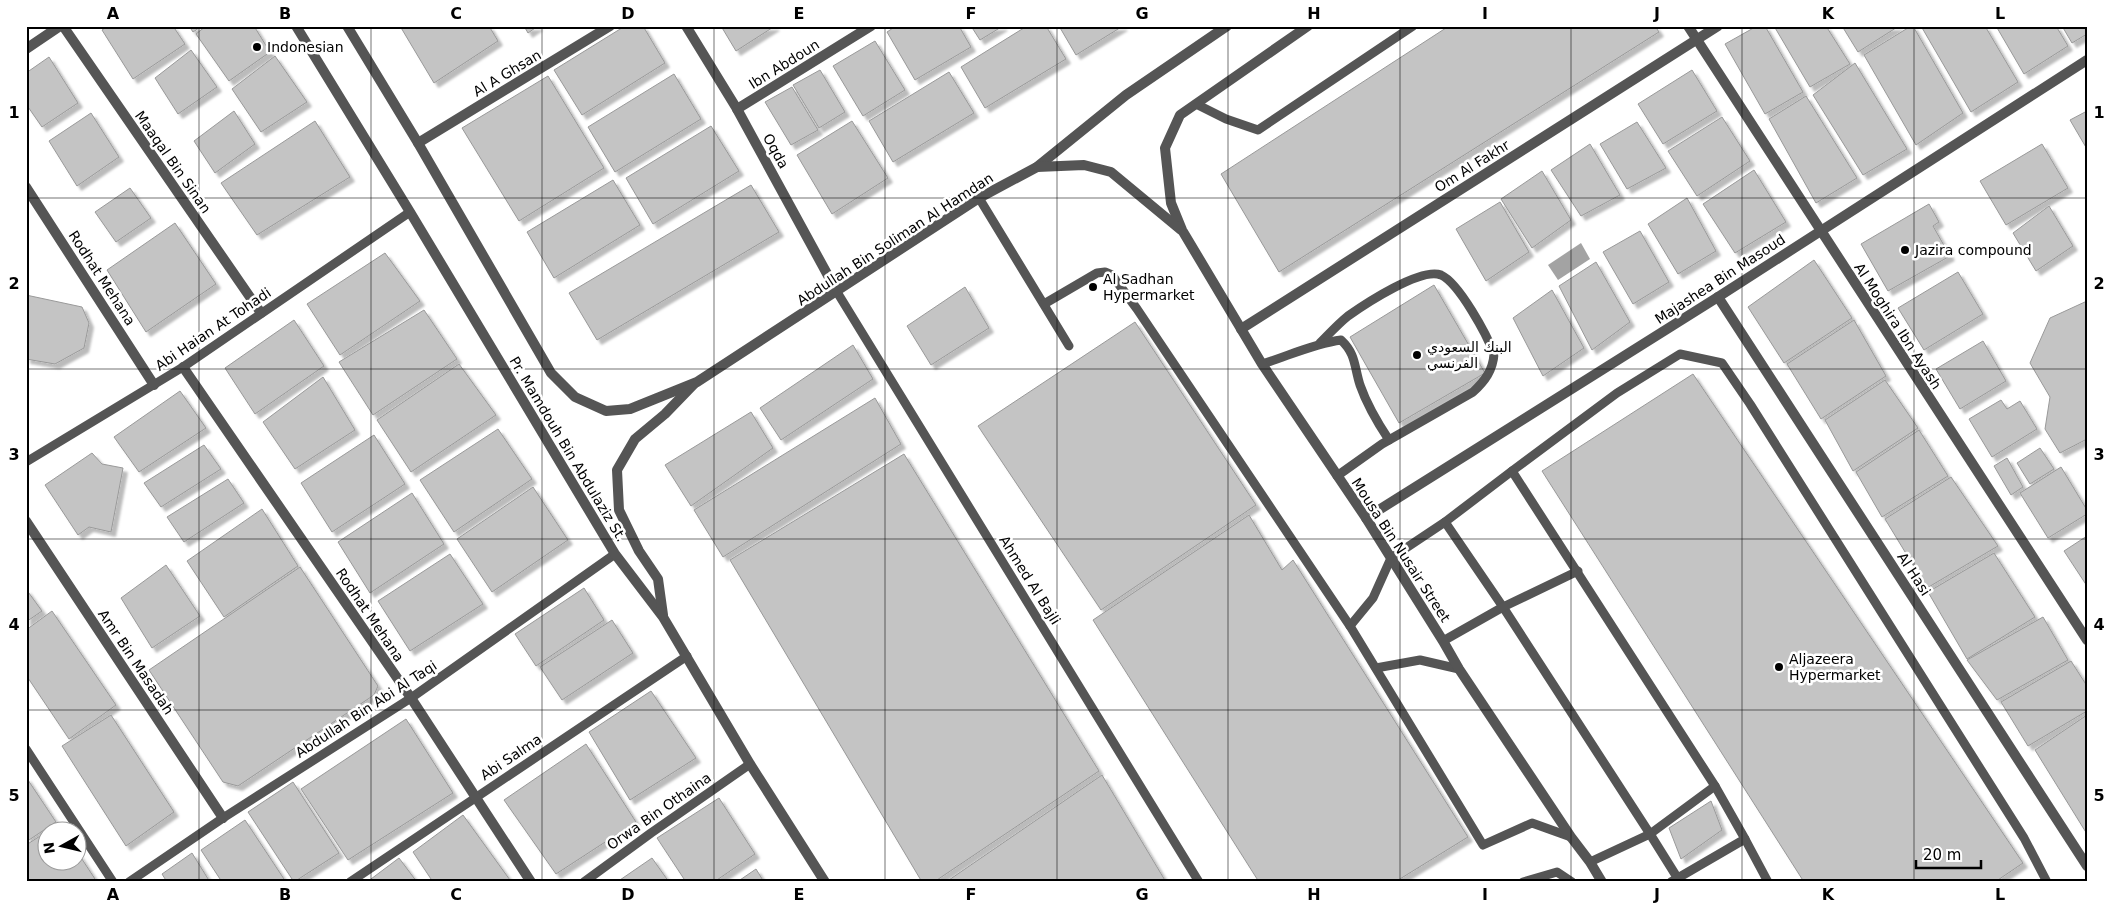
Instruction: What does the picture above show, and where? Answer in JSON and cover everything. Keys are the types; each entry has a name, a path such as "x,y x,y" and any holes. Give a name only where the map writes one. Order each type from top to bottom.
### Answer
{"street":[{"path":"26,49 61,26"},
{"name":"Maaqal Bin Sinan","path":"61,26 261,313"},
{"name":"Pr. Mamdouh Bin Abdulaziz St.","path":"296,26 615,554 663,617 750,764 824,882"},
{"name":"Pr. Mamdouh Bin Abdulaziz St.","path":"347,26 418,143 552,373 574,397 606,411 630,409 697,382"},
{"name":"Al A Ghsan","path":"418,143 610,26"},
{"name":"Oqda","path":"686,26 737,109 837,292"},
{"name":"Ibn Abdoun","path":"737,109 871,26"},
{"name":"Abdullah Bin Soliman Al Hamdan","path":"697,382 979,198 1037,167 1126,95 1227,26"},
{"path":"1182,230 1171,203 1165,148 1180,115 1308,26"},
{"name":"Al Moghira Ibn Ayash","path":"1688,26 2087,640"},
{"name":"Om Al Fakhr","path":"1241,329 1718,26"},
{"name":"Majashea Bin Masoud","path":"1366,518 1718,297 2087,60"},
{"path":"1037,167 1084,165 1111,172 1182,230"},
{"name":"Rodhat Mehana","path":"26,187 154,385"},
{"name":"Mousa Bin Nusair Street","path":"1182,230 1262,364 1366,518 1459,669 1602,882"},
{"name":"Al Hasi","path":"1718,297 2087,866"},
{"name":"Rodhat Mehana","path":"183,367 411,698 531,882"},
{"path":"663,617 658,579 639,551 619,510 617,470 635,439 665,414 697,382"},
{"name":"Amr Bin Masadah","path":"26,521 223,818"}],"lane":[{"path":"1196,104 1226,119 1258,130 1414,26"},
{"path":"979,198 1069,346"},
{"name":"Abi Haian At Tohadi","path":"26,462 183,367 410,212"},
{"path":"1044,304 1097,273 1105,272 1112,275 1350,626 1484,845 1532,823 1571,837"},
{"path":"1320,343 1348,317 1417,277 1439,274 1449,280 1466,301 1494,354 1490,370 1483,382 1473,392 1389,440 1337,476"},
{"name":"Ahmed Al Bajli","path":"837,292 1200,882"},
{"path":"1262,364 1320,343 1341,340 1351,349 1360,384 1372,414 1389,440"},
{"path":"1350,626 1379,588 1391,558 1444,522 1617,393 1680,354 1722,363 1750,404 2024,838 2047,882"},
{"path":"1512,471 1578,570 1716,786 1768,882"},
{"path":"1444,522 1503,607 1650,834 1677,880 1745,839"},
{"name":"Abdullah Bin Abi Al Taqi","path":"129,882 223,818 411,698 615,554"},
{"path":"1443,641 1503,607 1578,570"},
{"name":"Abi Salma","path":"350,882 687,656"},
{"path":"1376,668 1420,660 1459,669"},
{"path":"26,749 113,882"},
{"name":"Orwa Bin Othaina","path":"584,882 750,764"},
{"path":"1590,862 1650,834 1716,786"},
{"path":"1523,882 1557,872 1572,882"}],"shaded area":[{"path":"1581,243 1590,259 1558,280 1548,265"}],"building":[{"path":"108,26 173,26 185,44 133,79 102,30"},
{"path":"189,26 202,26 193,32"},
{"path":"206,26 254,26 270,52 229,81 196,34"},
{"path":"400,26 489,26 498,41 434,83"},
{"path":"524,26 538,26 528,33"},
{"path":"625,26 643,26 665,63 582,115 554,70"},
{"path":"721,26 775,26 736,51"},
{"path":"896,26 959,26 971,47 915,80 887,32"},
{"path":"971,26 1003,26 980,40"},
{"path":"1027,26 1046,26 1066,59 985,108 961,67"},
{"path":"1059,26 1123,26 1076,55"},
{"path":"1449,26 1655,26 1659,32 1279,272 1221,174"},
{"path":"1757,26 1765,26 1803,92 1765,114 1725,44"},
{"path":"1774,26 1826,26 1850,64 1810,87"},
{"path":"1842,26 1899,26 1858,52"},
{"path":"1913,26 1963,113 1916,145 1864,55"},
{"path":"1921,26 1985,26 2018,82 1971,112"},
{"path":"1996,26 2056,26 2068,46 2024,74"},
{"path":"2062,26 2087,26 2087,34 2072,43"},
{"path":"875,41 905,90 863,116 833,66"},
{"path":"191,50 217,87 178,114 155,78"},
{"path":"275,56 307,102 261,132 232,89"},
{"path":"49,57 78,103 42,127 26,104 26,73"},
{"path":"1855,63 1907,149 1863,175 1813,95"},
{"path":"820,70 845,112 819,128 793,85"},
{"path":"1692,70 1717,111 1663,144 1638,104"},
{"path":"949,72 974,113 893,162 869,121"},
{"path":"674,74 701,119 615,172 588,127"},
{"path":"548,76 604,168 519,221 462,128"},
{"path":"792,87 818,130 791,145 765,102"},
{"path":"1806,96 1857,178 1816,203 1769,119"},
{"path":"234,111 255,144 215,173 194,141"},
{"path":"2087,111 2087,149 2070,120"},
{"path":"91,113 119,157 77,186 49,141"},
{"path":"1722,117 1750,161 1697,196 1668,151"},
{"path":"315,121 350,177 257,235 221,183"},
{"path":"852,121 888,178 832,214 797,155"},
{"path":"1637,122 1666,168 1627,189 1600,144"},
{"path":"711,126 739,171 653,224 626,178"},
{"path":"1590,144 1620,195 1581,216 1551,170"},
{"path":"2042,144 2068,188 2006,225 1980,181"},
{"path":"1754,170 1786,222 1735,253 1703,204"},
{"path":"1542,171 1571,220 1532,248 1501,199"},
{"path":"613,180 640,225 554,278 527,232"},
{"path":"751,185 779,232 597,340 569,293"},
{"path":"130,188 151,218 116,242 95,212"},
{"path":"1687,198 1716,251 1678,274 1648,224"},
{"path":"1500,202 1529,252 1486,281 1456,229"},
{"name":"Jazira compound","path":"1929,204 1939,222 1933,226 1950,256 1888,291 1861,244"},
{"path":"2049,206 2073,246 2036,271 2013,233"},
{"path":"175,223 216,284 146,332 107,270"},
{"path":"1640,231 1669,282 1633,304 1603,252"},
{"path":"385,253 420,301 340,355 307,304"},
{"path":"1814,260 1852,318 1784,363 1748,307"},
{"path":"1596,262 1630,322 1592,350 1559,286"},
{"path":"1958,272 1983,314 1924,350 1898,308"},
{"name":"البنك السعودي الفرنسي","path":"1434,285 1485,373 1399,423 1350,337"},
{"path":"965,287 989,328 931,365 907,326"},
{"path":"1552,290 1584,348 1543,376 1513,318"},
{"path":"26,295 82,307 89,323 84,348 55,364 26,359"},
{"path":"2087,301 2087,439 2060,453 2045,429 2050,397 2030,363 2050,318"},
{"path":"424,310 457,359 373,415 339,362"},
{"path":"294,320 324,366 255,414 225,368"},
{"path":"1854,320 1886,376 1821,419 1787,364"},
{"path":"1135,322 1256,505 1101,610 978,426"},
{"path":"1983,341 2006,381 1960,409 1936,369"},
{"path":"853,345 873,379 781,440 760,408"},
{"path":"459,364 496,415 411,472 377,420"},
{"name":"Aljazeera Hypermarket","path":"1693,374 2023,863 1995,882 1804,882 1542,471"},
{"path":"323,377 355,430 295,469 263,422"},
{"path":"1885,380 1918,428 1853,471 1825,420"},
{"path":"180,391 206,428 139,472 114,437"},
{"path":"875,398 901,444 723,557 694,510"},
{"path":"2001,400 2007,409 2020,401 2037,429 1992,457 1969,419"},
{"path":"751,412 773,448 691,506 665,465"},
{"path":"498,429 532,479 454,532 420,480"},
{"path":"1919,430 1948,476 1882,517 1856,472"},
{"path":"374,435 405,484 332,532 301,483"},
{"path":"204,445 221,469 161,507 144,483"},
{"path":"2040,448 2054,469 2030,484 2017,463"},
{"path":"92,453 102,464 123,468 111,532 89,527 78,535 45,485"},
{"path":"904,454 1099,771 934,882 922,882 730,560"},
{"path":"2007,458 2023,487 2011,495 1994,466"},
{"path":"2061,467 2087,510 2087,514 2048,538 2020,493"},
{"path":"1951,477 1998,546 1927,588 1885,519"},
{"path":"228,479 244,503 184,542 167,517"},
{"path":"533,487 568,540 492,592 457,539"},
{"path":"412,493 444,544 370,593 338,542"},
{"path":"262,509 298,566 224,617 187,561"},
{"path":"1249,515 1282,570 1293,560 1468,837 1395,882 1259,882 1093,620"},
{"path":"2087,536 2087,586 2064,551"},
{"path":"1994,553 2035,617 1967,659 1928,592"},
{"path":"450,554 483,604 410,651 378,601"},
{"path":"166,565 200,616 152,648 121,598"},
{"path":"300,567 378,686 374,695 238,786 223,782 149,670"},
{"path":"584,588 604,620 536,666 515,634"},
{"path":"26,589 42,611 26,622"},
{"path":"52,611 116,705 69,739 26,675 26,630"},
{"path":"2043,617 2068,660 1997,700 1967,660"},
{"path":"612,620 633,653 562,700 540,667"},
{"path":"2071,661 2087,686 2087,711 2028,746 2001,702"},
{"path":"651,691 696,758 630,800 589,732"},
{"path":"111,715 174,812 126,846 62,746"},
{"path":"2087,715 2087,834 2035,750"},
{"path":"406,719 453,793 348,860 301,789"},
{"path":"586,744 636,822 556,874 504,800"},
{"path":"1102,775 1166,882 946,882"},
{"path":"26,777 55,820 38,820 38,834 26,842"},
{"path":"293,782 339,853 294,882 248,812"},
{"path":"719,798 755,854 714,882 686,882 657,838"},
{"path":"1711,801 1722,830 1681,859 1669,828"},
{"path":"463,815 510,880 507,882 433,882 413,852"},
{"path":"245,820 286,882 222,882 201,850"},
{"path":"38,837 38,870 88,870 88,868 97,882 26,882 26,845"},
{"path":"192,853 210,882 167,882 162,874"},
{"path":"399,858 417,882 367,882"},
{"path":"652,858 669,882 617,882"},
{"path":"756,869 764,882 737,882"}],"place":[{"name":"Indonesian","path":"257,47"},
{"name":"Jazira compound","path":"1905,250"},
{"name":"Al Sadhan Hypermarket","path":"1093,287"},
{"name":"البنك السعودي الفرنسي","path":"1417,355"},
{"name":"Aljazeera Hypermarket","path":"1779,667"}]}
